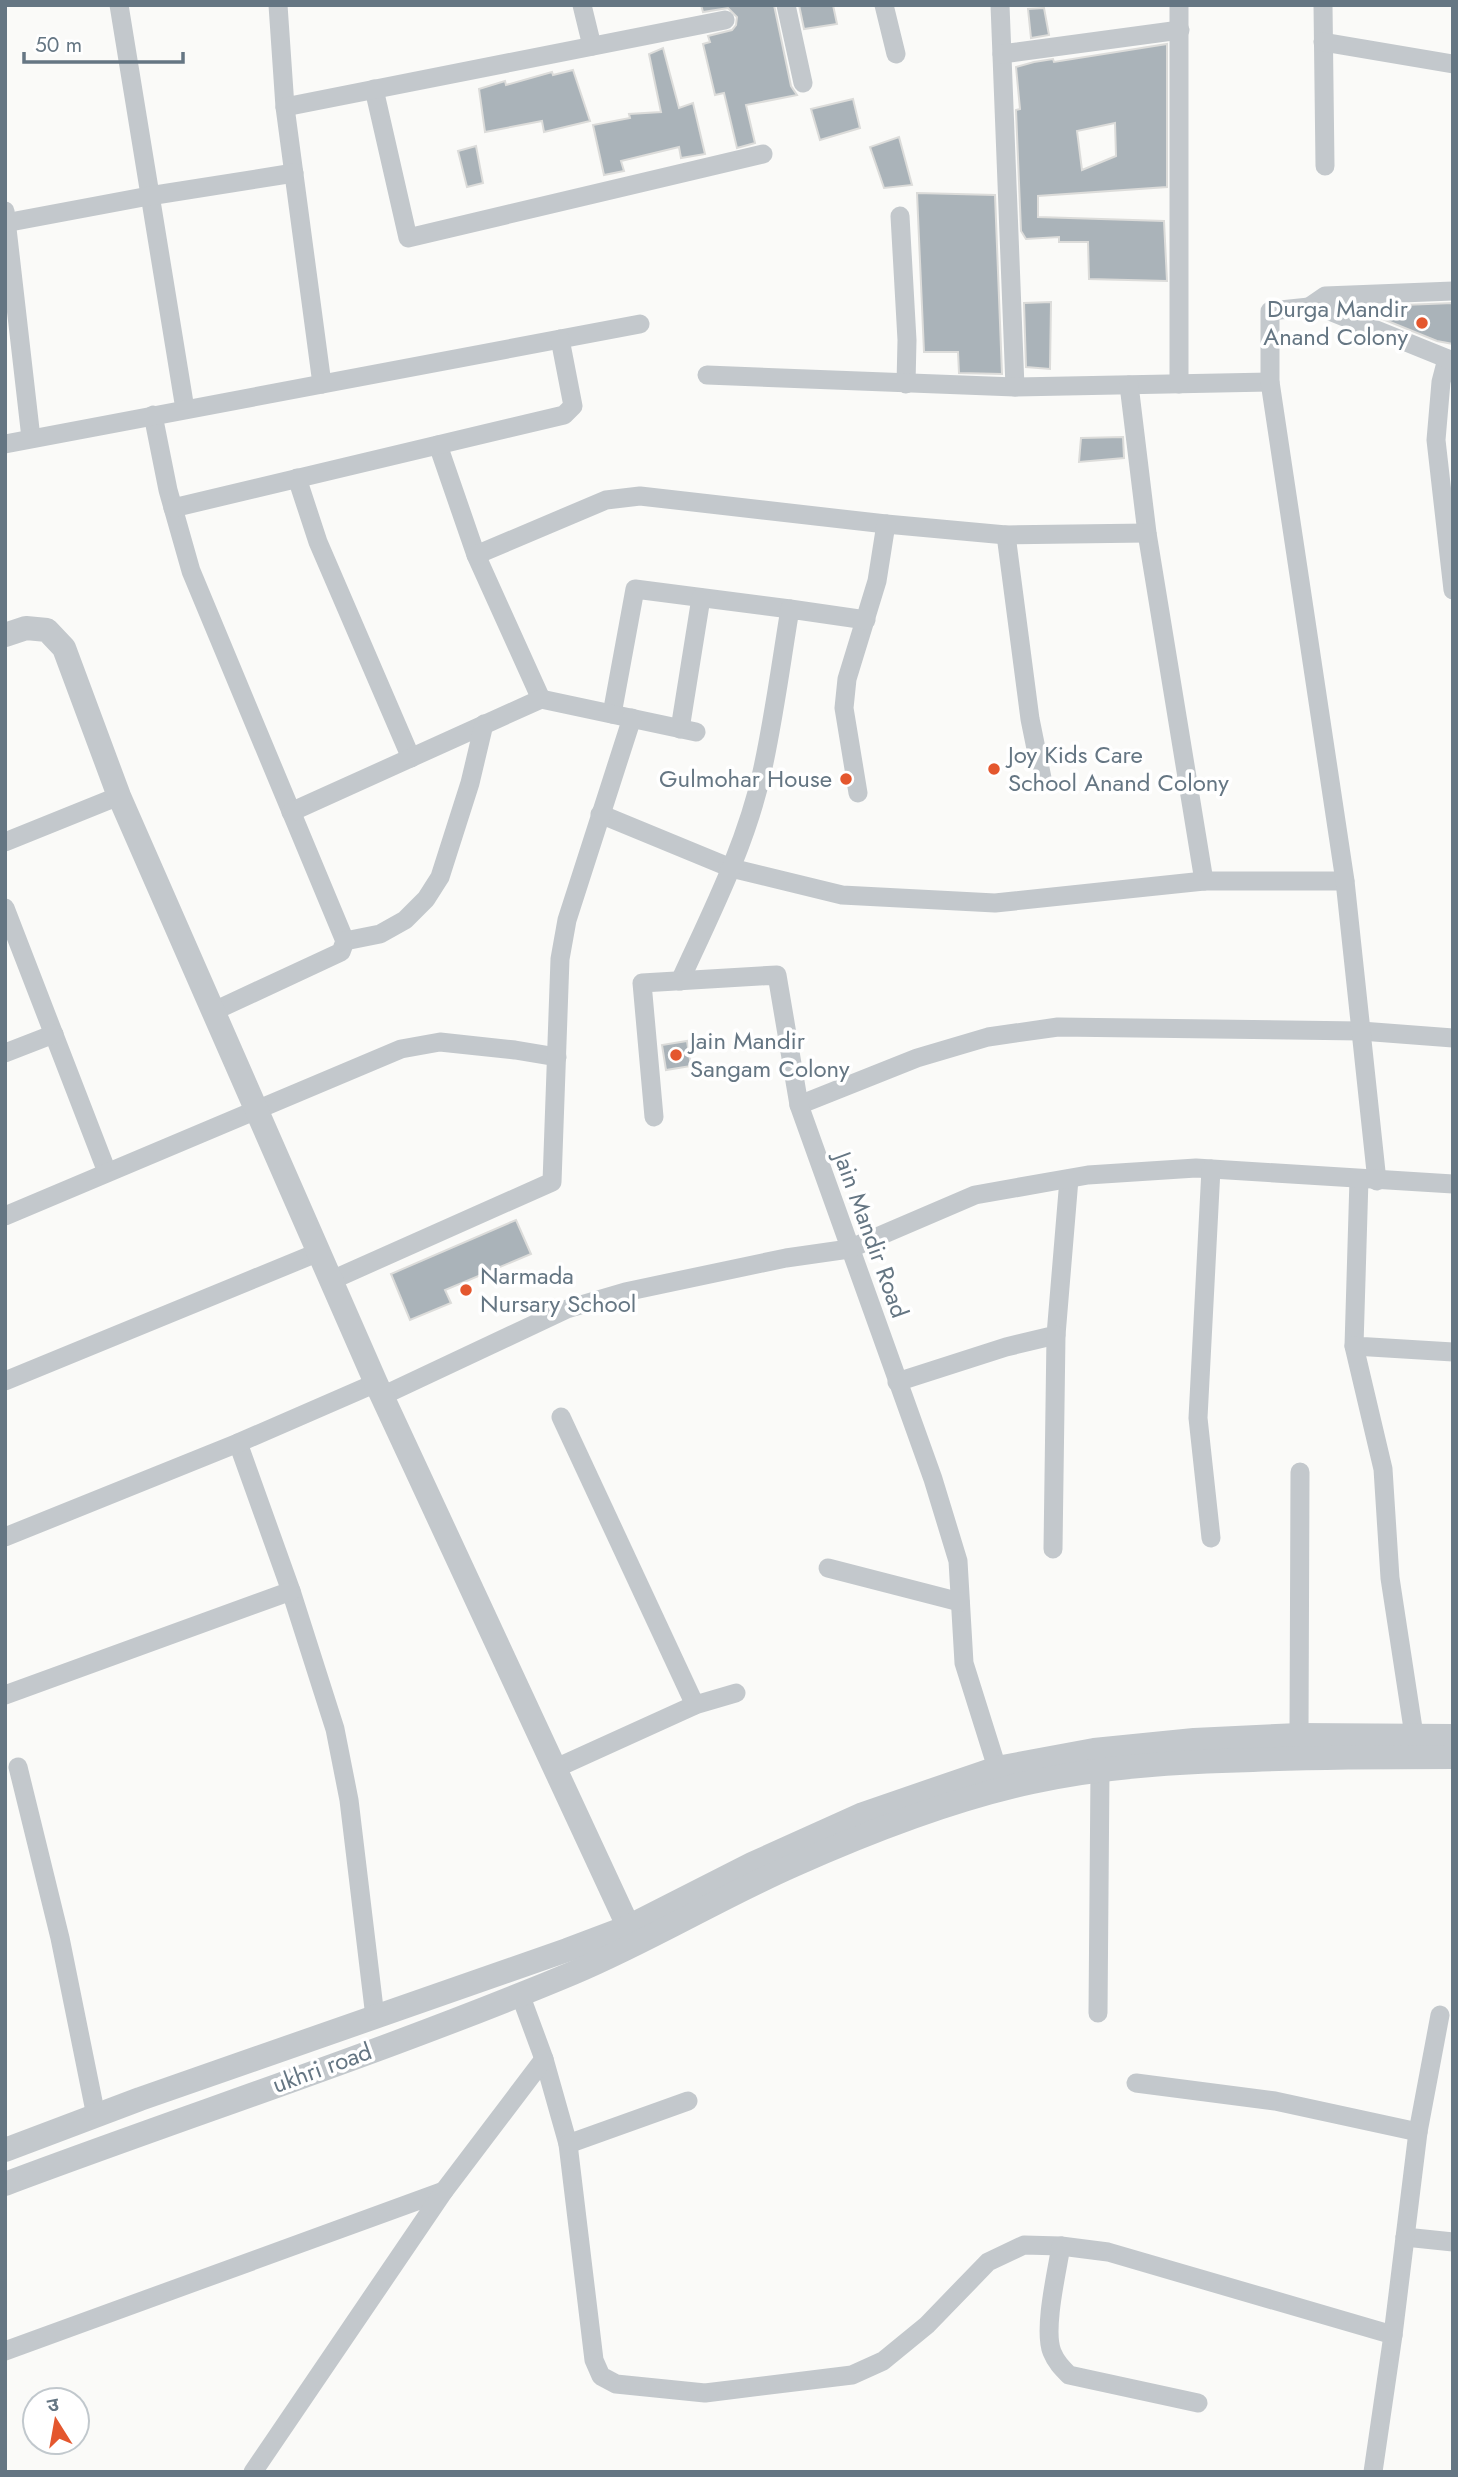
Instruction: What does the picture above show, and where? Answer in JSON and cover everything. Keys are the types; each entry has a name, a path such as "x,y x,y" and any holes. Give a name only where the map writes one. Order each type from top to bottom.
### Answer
{"street":[{"path":"120,5 185,409"},
{"path":"278,5 285,107 322,384"},
{"path":"582,5 592,46"},
{"path":"786,5 803,83"},
{"path":"884,5 896,54"},
{"path":"1000,5 1015,387"},
{"path":"1179,5 1179,384"},
{"path":"1323,5 1325,166"},
{"path":"285,107 725,20"},
{"path":"1002,54 1180,30"},
{"path":"1323,42 1453,64"},
{"path":"374,89 408,238 763,154"},
{"path":"31,438 6,219 293,173"},
{"path":"900,216 907,340 906,384"},
{"path":"1309,307 1325,296 1453,291"},
{"path":"1414,1735 1390,1578 1383,1469 1354,1346 1368,1180 1361,1031 1345,881 1269,382 1270,311 1309,307 1327,310 1450,360 1441,382 1436,440 1453,589"},
{"path":"5,444 640,324"},
{"path":"173,508 564,415 573,406 560,339"},
{"path":"707,375 1015,387 1269,382"},
{"path":"1129,385 1147,533 1204,881"},
{"path":"153,415 173,508 191,571 345,941 341,951 214,1011"},
{"path":"438,445 476,555 541,699"},
{"path":"297,478 318,542 411,758"},
{"path":"476,555 606,500 640,496 1006,535 1147,533"},
{"path":"858,793 844,708 846,679 877,580 886,524"},
{"path":"1006,535 1030,719 1043,783"},
{"path":"612,714 635,589 866,620"},
{"path":"291,812 541,699 688,730 701,598"},
{"path":"680,981 731,868 762,772 790,609"},
{"path":"5,635 26,628 47,630 64,648 119,796 379,1389 632,1936"},
{"path":"332,1280 552,1182 560,959 567,920 632,718"},
{"path":"345,941 380,934 405,920 426,899 440,877 470,783 484,724"},
{"path":"5,842 119,796"},
{"path":"600,814 731,868 842,895 995,903 1204,881 1345,881"},
{"path":"5,908 107,1172"},
{"name":"Jain Mandir Road","path":"654,1117 642,983 777,975 799,1105 933,1479 958,1561 964,1663 997,1768"},
{"path":"799,1105 917,1058 988,1037 1058,1027 1361,1031 1453,1038"},
{"path":"5,1054 54,1034"},
{"path":"5,1216 401,1049 440,1042 515,1049 557,1057"},
{"path":"5,1537 379,1389 567,1309 625,1292 786,1258 849,1249 975,1195 1088,1175 1196,1168 1453,1184"},
{"path":"1211,1169 1198,1418 1211,1538"},
{"path":"1053,1549 1056,1335 1069,1179"},
{"path":"5,1381 319,1252"},
{"path":"897,1382 1006,1347 1056,1335"},
{"path":"1354,1346 1453,1352"},
{"path":"561,1417 695,1706"},
{"path":"238,1443 291,1591 335,1729 349,1800 375,2017"},
{"path":"1298,1735 1300,1472"},
{"path":"828,1568 961,1602"},
{"path":"5,1695 291,1591"},
{"path":"554,1769 695,1706 736,1693"},
{"path":"632,1936 752,1864 863,1814 997,1768 1094,1750 1194,1740 1298,1735 1453,1736"},
{"path":"5,2150 567,1950 632,1936 866,1836 983,1795 1031,1782 1120,1766 1352,1756 1453,1757"},
{"path":"18,1767 57,1925 96,2116"},
{"path":"1098,2014 1100,1770"},
{"name":"ukhri road","path":"5,2184 164,2124 452,2022 520,1994 632,1936"},
{"path":"520,1994 544,2059 568,2144 594,2360 601,2376 616,2384 705,2393 852,2375 883,2361 927,2325 988,2262 1024,2245 1108,2252 1393,2334"},
{"path":"1373,2472 1418,2132 1440,2015"},
{"path":"253,2472 444,2191 544,2059"},
{"path":"1136,2083 1275,2101 1418,2132"},
{"path":"568,2144 688,2101"},
{"path":"5,2351 444,2191"},
{"path":"1405,2236 1453,2242"},
{"path":"1061,2246 1048,2330 1051,2350 1057,2362 1069,2375 1198,2403"}],"building":[{"path":"701,5 774,5 791,86 797,95 746,105 755,143 737,148 724,93 715,95 703,44 710,42 708,36 732,30 737,17 728,8 703,12"},
{"path":"799,5 833,5 837,24 804,29"},
{"path":"1044,8 1049,35 1031,38 1028,9"},
{"path":"1167,44 1167,187 1038,196 1038,217 1164,221 1167,281 1089,279 1088,242 1059,242 1059,237 1026,239 1021,231 1016,110 1020,109 1016,67 1053,59 1054,62","holes":["1115,123 1116,156 1082,170 1077,131"]},
{"path":"663,48 679,108 693,103 705,154 681,158 679,147 621,161 624,171 604,175 593,125 630,118 629,114 661,112 649,54"},
{"path":"573,70 590,121 544,132 542,121 485,132 479,89 505,81 506,85 552,72 553,75"},
{"path":"853,99 860,128 820,140 811,109"},
{"path":"899,137 912,185 884,188 870,147"},
{"path":"476,146 483,183 467,187 458,151"},
{"path":"917,193 995,195 1002,374 959,373 958,352 924,352"},
{"path":"1051,302 1050,369 1026,367 1024,303"},
{"name":"Durga Mandir Anand Colony","path":"1453,303 1453,344 1437,341 1353,307"},
{"path":"1123,437 1124,458 1079,462 1081,438"},
{"path":"687,1041 691,1066 666,1070 662,1045"},
{"path":"516,1220 531,1254 445,1290 451,1303 410,1320 391,1274"}],"place":[{"name":"Durga Mandir Anand Colony","path":"1422,323"},
{"name":"Joy Kids Care School Anand Colony","path":"994,769"},
{"name":"Gulmohar House","path":"846,779"},
{"name":"Jain Mandir Sangam Colony","path":"676,1055"},
{"name":"Narmada Nursary School","path":"466,1290"}]}
